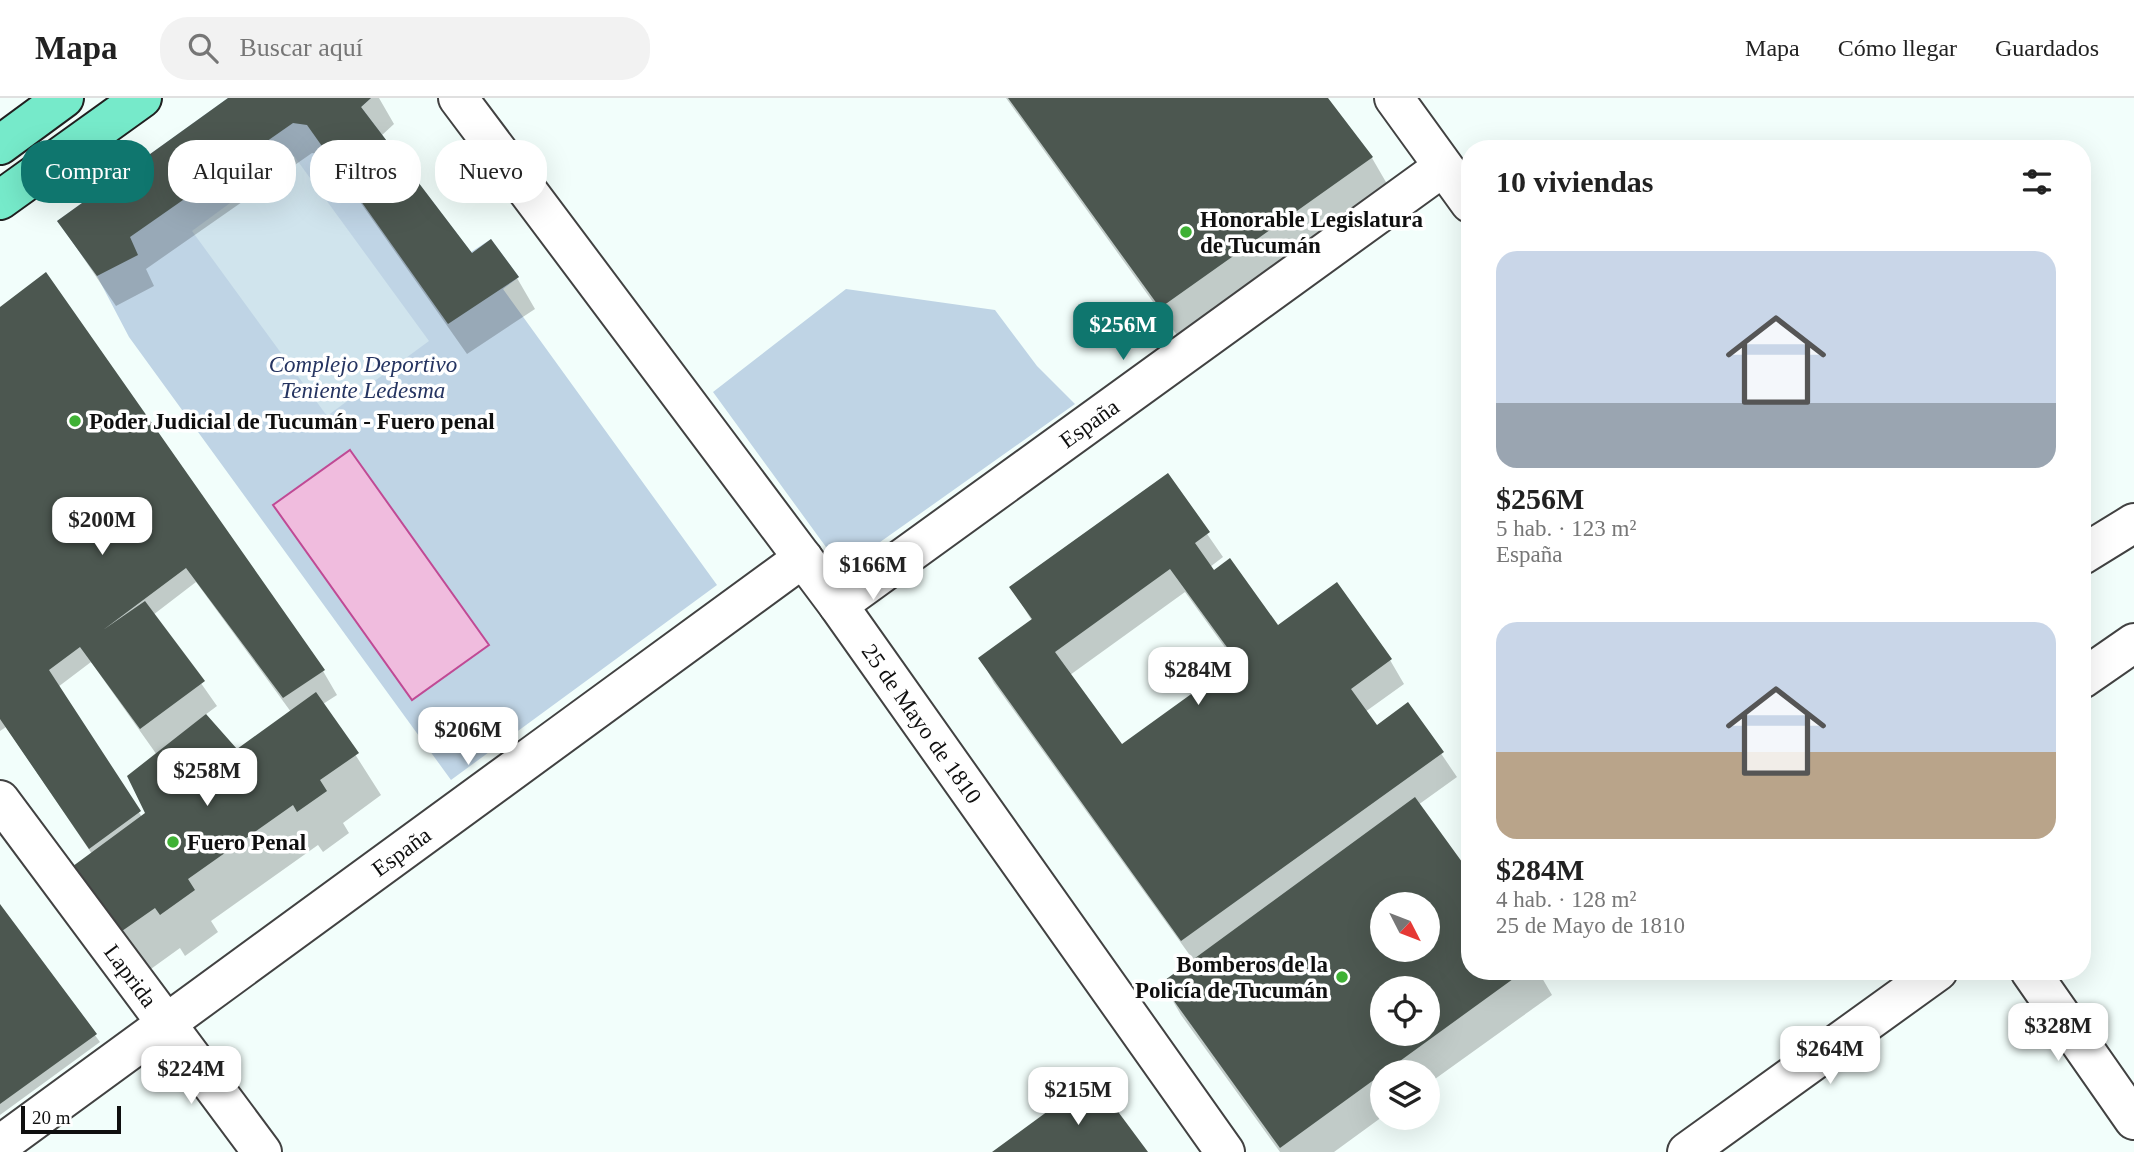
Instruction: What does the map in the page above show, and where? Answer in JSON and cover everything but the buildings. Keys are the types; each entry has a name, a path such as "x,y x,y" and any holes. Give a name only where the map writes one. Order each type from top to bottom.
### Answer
{"main road":[{"path":"0,145 64,98"},
{"path":"0,200 142,98"}],"street":[{"name":"25 de Mayo de 1810","path":"458,98 838,605 1225,1152"},
{"path":"1394,98 1461,191"},
{"name":"España","path":"838,605 1443,167"},
{"path":"2091,549 2134,523"},
{"name":"España","path":"0,1144 168,1025 803,558"},
{"path":"2091,673 2134,643"},
{"name":"Laprida","path":"0,800 262,1152"},
{"path":"1687,1152 1926,980"},
{"path":"2036,980 2134,1120"}],"green space":[{"name":"Complejo Deportivo Teniente Ledesma","path":"228,98 371,98 361,107 386,140 310,140 310,203 421,203 421,186 471,252 491,239 519,277 503,289 717,585 451,780 129,337 97,276 57,221 82,203 154,203 154,151 168,141 168,203 296,203 296,140 170,140"},
{"path":"296,159 310,178 310,203 328,203 429,341 327,416 192,231 230,203 296,203"},
{"path":"846,289 995,310 1037,366 1075,404 842,569 713,392"}],"shaded area":[{"path":"350,450 489,645 412,700 273,505"}],"place":[{"name":"Honorable Legislatura de Tucumán","path":"1186,232"},
{"name":"Poder Judicial de Tucumán - Fuero penal","path":"75,421"},
{"name":"Fuero Penal","path":"173,842"},
{"name":"Bomberos de la Policía de Tucumán","path":"1342,977"}]}
